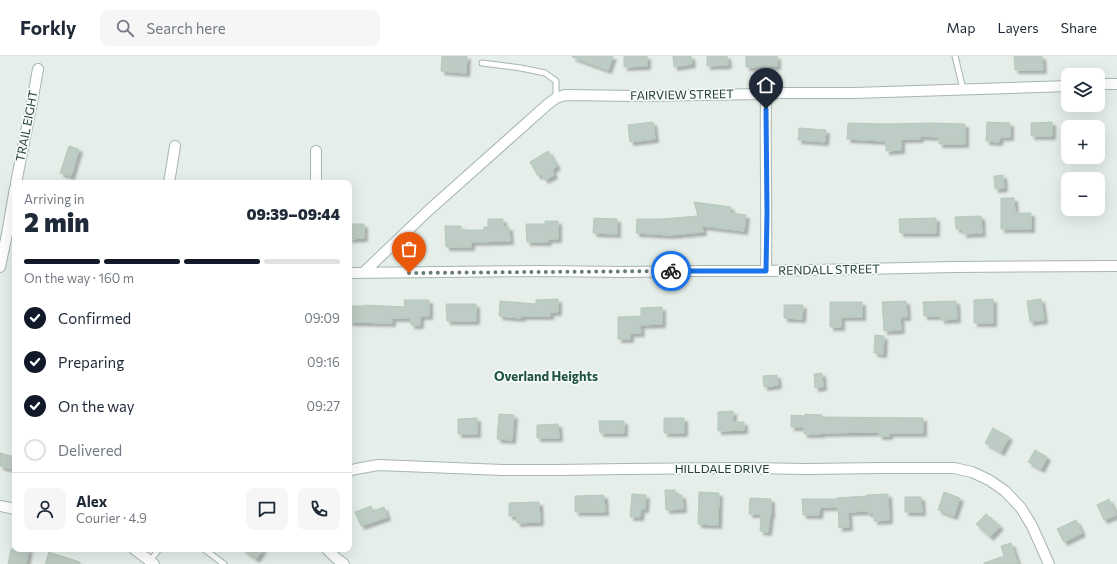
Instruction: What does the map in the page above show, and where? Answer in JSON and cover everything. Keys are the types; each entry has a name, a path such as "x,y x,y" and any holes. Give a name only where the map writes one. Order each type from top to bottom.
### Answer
{"street":[{"name":"TRAIL EIGHT","path":"17,180 34,97 38,69"},
{"path":"1105,84 1117,84"},
{"name":"FAIRVIEW STREET","path":"556,98 565,95 636,96 854,93 1061,86"},
{"path":"766,94 766,271"},
{"path":"363,273 428,210 556,98"},
{"path":"169,180 175,146"},
{"path":"316,151 316,180"},
{"path":"0,267 12,205"},
{"name":"RENDALL STREET","path":"352,273 766,271 954,267 1117,266"},
{"name":"HILLDALE DRIVE","path":"352,470 378,465 503,470 625,468 954,468 972,472 989,480 1006,491 1021,508 1032,526 1049,564"},
{"path":"0,506 12,508"},
{"path":"138,552 152,562"},
{"path":"330,552 344,564"}],"lane":[{"path":"955,56 963,89"},
{"path":"482,62 545,73 556,81 556,98"},
{"path":"152,562 157,552"},
{"path":"208,552 224,564"}],"building":[{"path":"442,56 467,56 466,73 441,71"},
{"path":"572,56 613,56 608,70"},
{"path":"624,56 647,56 647,66 624,67"},
{"path":"673,56 691,56 692,64 674,67"},
{"path":"707,56 727,56 728,65 707,66"},
{"path":"746,56 777,56 777,66 746,67"},
{"path":"1014,56 1042,56 1043,70 1015,70"},
{"path":"653,122 655,139 630,142 628,125"},
{"path":"987,122 1010,123 1010,137 1000,137 999,142 986,141"},
{"path":"1052,122 1052,136 1031,136 1031,123"},
{"path":"848,123 965,124 965,144 939,144 939,137 920,136 920,139 901,139 901,150 886,151 886,141 847,139"},
{"path":"799,128 826,130 825,142 798,140"},
{"path":"69,146 79,149 71,176 60,173"},
{"path":"548,151 557,166 552,170 554,175 545,180 541,174 538,176 530,162"},
{"path":"1003,175 1004,188 995,189 994,176"},
{"path":"1001,198 1014,198 1015,213 1031,213 1031,229 1001,229"},
{"path":"694,202 731,207 730,213 746,215 744,231 702,226 703,232 670,235 636,233 637,219 698,216"},
{"path":"981,216 982,233 963,234 963,229 956,229 955,217"},
{"path":"594,218 617,219 617,234 593,233"},
{"path":"936,218 936,233 900,233 899,219"},
{"path":"488,219 503,219 503,227 509,227 510,241 471,242 471,247 446,247 445,226 461,226 461,230 484,230 484,227 488,227"},
{"path":"545,221 558,221 558,239 548,239 548,242 527,242 526,224 545,224"},
{"path":"352,224 364,224 364,238 352,239"},
{"path":"558,299 558,312 550,312 550,316 522,316 521,318 499,316 500,301 536,304 536,300"},
{"path":"993,299 993,323 974,323 974,300"},
{"path":"1041,299 1044,320 1030,322 1027,301"},
{"path":"404,300 429,300 429,316 420,316 420,325 411,325 411,318 392,318 392,323 352,322 352,306 364,305 405,307"},
{"path":"906,301 907,317 900,317 901,330 884,331 882,302"},
{"path":"956,301 957,319 941,320 941,316 924,316 923,302"},
{"path":"830,302 862,302 862,317 841,317 841,327 830,327"},
{"path":"446,304 476,304 476,321 447,321"},
{"path":"784,305 803,305 802,319 784,318"},
{"path":"662,307 662,324 640,325 641,333 630,333 630,339 618,339 618,317 641,316 641,308"},
{"path":"875,335 884,336 883,354 874,353"},
{"path":"822,373 823,387 815,388 814,374"},
{"path":"777,375 778,385 764,387 763,376"},
{"path":"733,411 733,422 744,422 744,430 718,431 718,412"},
{"path":"499,414 514,415 512,440 497,439"},
{"path":"805,414 822,415 821,417 923,418 923,433 889,433 889,436 879,436 879,432 804,434 804,427 791,427 791,415 805,416"},
{"path":"477,418 477,434 458,434 458,419"},
{"path":"664,418 684,418 684,433 664,433"},
{"path":"599,421 624,421 624,433 600,433"},
{"path":"558,424 559,438 537,438 537,425"},
{"path":"993,428 1009,437 1001,452 985,443"},
{"path":"1035,450 1047,457 1041,469 1028,462"},
{"path":"0,453 12,456 12,469 0,466"},
{"path":"665,490 675,490 676,496 682,495 683,509 666,510"},
{"path":"699,492 719,493 718,525 698,524"},
{"path":"944,492 960,498 954,516 938,510"},
{"path":"632,494 646,495 645,509 641,509 640,517 630,517"},
{"path":"888,494 889,520 874,521 874,513 868,513 867,511 848,512 849,527 839,528 838,507 820,507 819,515 803,515 802,499 837,499"},
{"path":"604,495 605,512 575,512 575,496"},
{"path":"905,497 921,497 922,512 905,512"},
{"path":"750,498 771,499 771,515 768,532 760,531 761,514 749,514"},
{"path":"1109,499 1116,515 1104,520 1097,505"},
{"path":"539,502 540,522 517,523 517,516 509,516 509,503"},
{"path":"371,506 373,511 384,507 387,517 361,526 355,512"},
{"path":"986,514 1000,526 990,537 976,524"},
{"path":"1076,520 1082,533 1064,542 1057,529"},
{"path":"1011,543 1018,564 984,564 1004,556 1001,546"},
{"path":"11,549 12,552 28,552 26,564 8,564"},
{"path":"49,552 80,562 80,564 45,564"},
{"path":"246,552 261,552 256,559"}],"way so far":[{"path":"409,273 671,271"}],"district":[{"name":"Overland Heights","path":"546,376"}],"route":[{"path":"671,271 766,271 766,109"}]}
